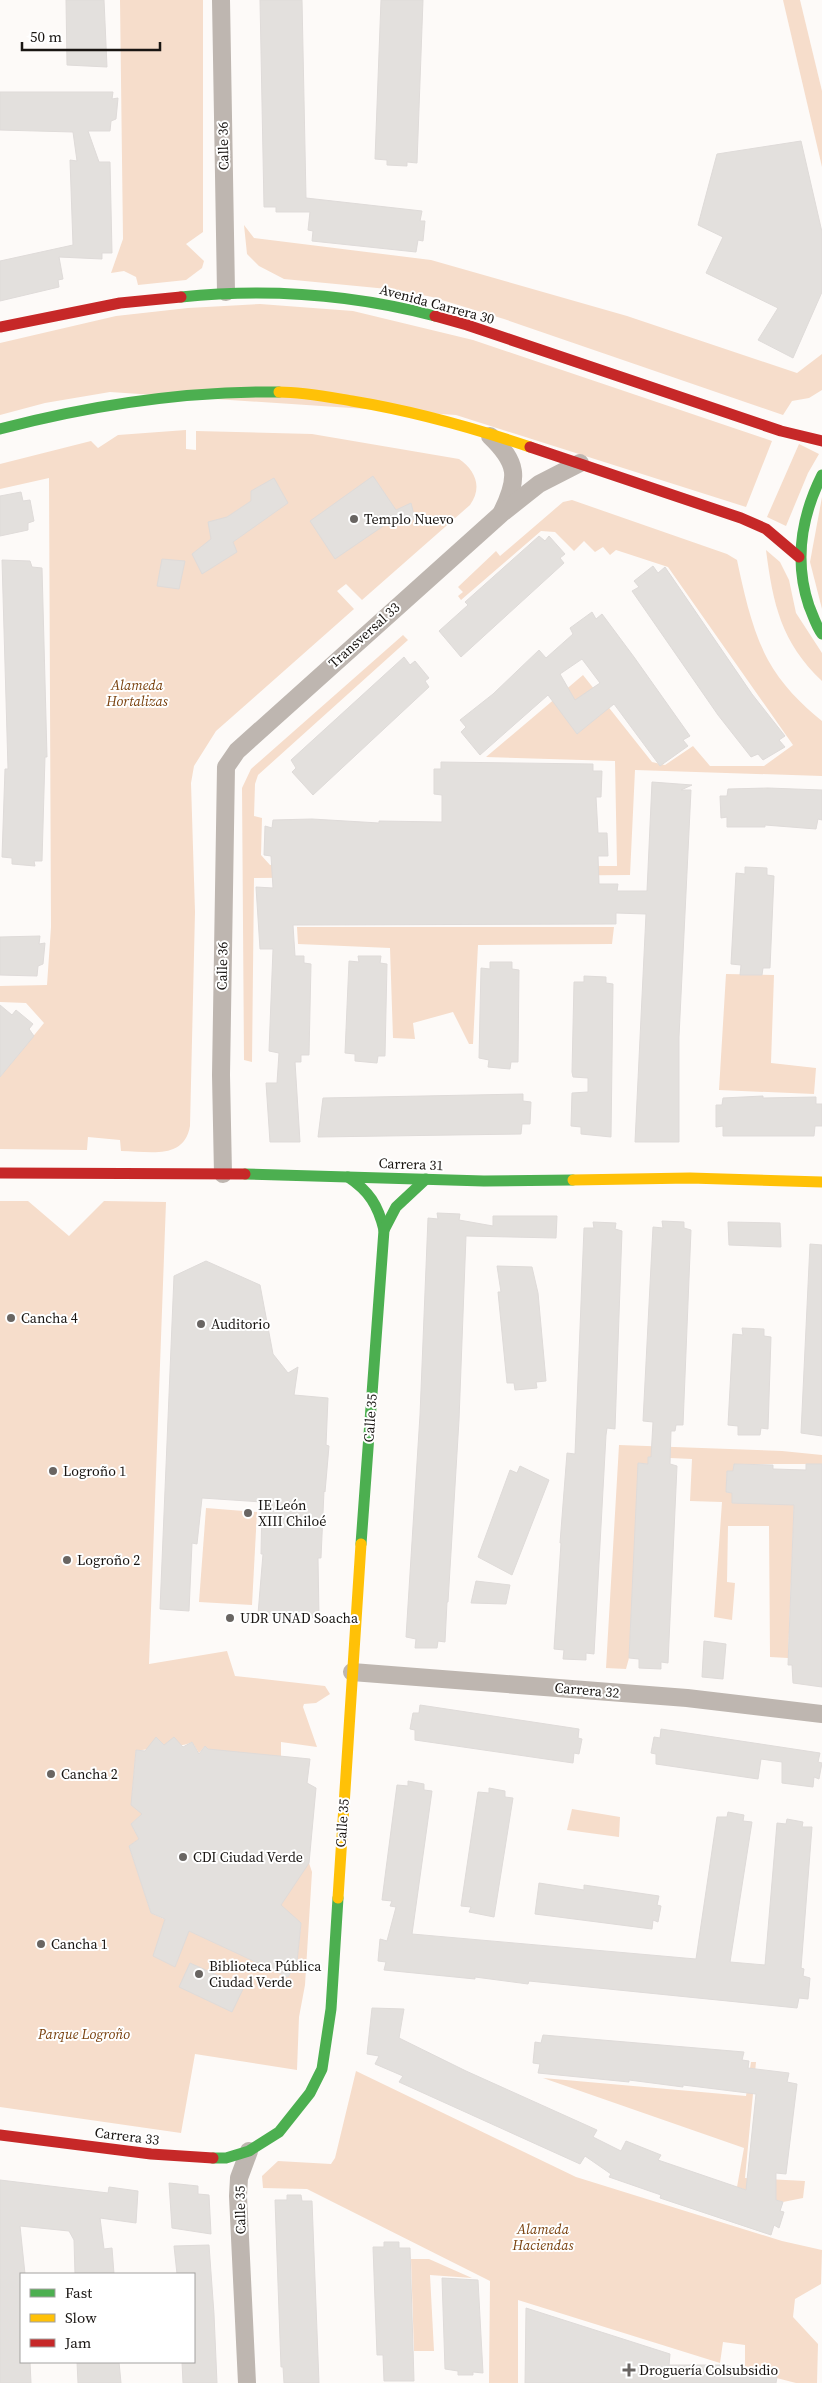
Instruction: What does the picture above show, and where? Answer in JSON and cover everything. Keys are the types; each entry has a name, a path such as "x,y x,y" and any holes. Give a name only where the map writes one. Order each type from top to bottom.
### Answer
{"street":[{"name":"Calle 36","path":"221,0 226,292"},
{"name":"Avenida Carrera 30","path":"0,327 120,303 226,292 328,295 395,306 467,326 781,431 822,441"},
{"path":"0,428 70,411 122,402 190,394 286,392 362,402 457,423 580,463 752,523 774,534 799,557"},
{"name":"Transversal 33","path":"486,432 507,456 514,474 512,492 501,514"},
{"name":"Transversal 33","path":"230,759 374,626 501,514 539,484 580,463"},
{"path":"822,475 811,494 799,557 804,594 822,634"},
{"name":"Calle 36","path":"223,1174 221,1075 224,774 230,759"},
{"name":"Carrera 31","path":"0,1173 223,1174 484,1181 690,1178 822,1182"},
{"name":"Calle 35","path":"247,2383 238,2196 239,2178 249,2151 279,2132 310,2093 322,2069 331,2009 352,1672 384,1230 378,1204 366,1189 348,1177"},
{"name":"Calle 35","path":"384,1230 396,1207 426,1179"},
{"name":"Carrera 32","path":"352,1672 687,1698 822,1714"},
{"name":"Carrera 33","path":"0,2135 193,2158 226,2158 249,2151"}],"green space":[{"path":"120,0 203,0 203,232 186,244 204,261 202,268 186,280 138,285 136,277 124,271 111,273 123,239"},
{"path":"783,0 800,0 822,91 822,167"},
{"path":"244,225 254,238 431,260 627,316 797,373 822,354 822,390 809,398 792,401 783,415 504,319 432,297 398,290 284,279 259,266 247,254"},
{"path":"260,304 353,311 473,340 772,441 746,507 456,415 110,392 45,403 0,415 0,343 116,316 188,308"},
{"name":"Alameda Hortalizas","path":"186,430 186,449 196,450 196,431 312,434 459,459 465,463 473,474 476,492 470,505 362,600 346,584 337,591 354,609 216,731 194,766 191,783 195,912 190,1126 186,1137 180,1145 163,1152 121,1151 120,1140 88,1137 87,1150 0,1149 0,1077 44,1023 26,1003 0,1002 0,986 47,985 51,927 49,478 0,489 0,464 91,441 98,448 118,435"},
{"path":"799,444 819,454 808,473 786,526 767,517"},
{"path":"822,497 822,609 810,562"},
{"path":"572,500 727,554 737,560 753,624 768,660 792,693 822,721 822,776 635,770 630,875 254,878 252,1062 244,1060 242,788 251,769 403,635 408,640 258,775 255,784 254,816 262,818 261,855 270,865 617,866 615,761 486,757 583,675 652,762 665,765 693,746 710,766 764,766 793,745 668,567 616,550 610,555 603,547 595,552 584,541 574,551 555,532 541,531 461,600 458,596 463,592 458,587 496,551 500,556 563,502"},
{"path":"766,550 780,562 789,580 796,613 822,653 822,681 797,652 781,621 772,588"},
{"path":"297,927 614,927 612,944 478,945 473,1044 469,1044 453,1012 413,1023 415,1039 393,1038 390,948 298,944"},
{"path":"726,974 774,975 771,1063 816,1068 814,1094 719,1090"},
{"name":"Parque Logroño","path":"0,1201 28,1201 69,1236 104,1201 166,1202 149,1664 227,1651 235,1676 325,1686 330,1694 316,1703 304,1704 303,1707 317,1747 281,1742 281,1757 215,1755 205,1746 199,1753 192,1742 182,1745 164,1745 136,1750 132,1794 142,1814 131,1824 139,1839 129,1846 151,1913 288,1977 297,1962 301,1923 230,1862 309,1863 312,1872 305,1985 299,2017 297,2070 195,2054 181,2133 0,2107"},
{"path":"619,1445 782,1451 822,1455 822,1464 734,1464 733,1471 727,1471 726,1492 794,1505 788,1658 770,1657 769,1526 728,1526 727,1582 735,1583 732,1620 714,1617 722,1502 690,1501 692,1459 648,1457 648,1464 639,1463 629,1658 626,1669 606,1668"},
{"path":"206,1508 257,1512 252,1605 199,1602"},
{"path":"572,1809 620,1817 619,1837 567,1830"},
{"path":"751,2062 756,2062 745,2178 805,2181 803,2198 783,2202 737,2187 744,2148 543,2078 746,2096"},
{"name":"Alameda Haciendas","path":"356,2071 576,2177 782,2241 822,2250 821,2284 795,2299 793,2317 818,2344 817,2383 796,2383 745,2370 745,2345 723,2342 720,2363 518,2300 518,2383 489,2383 490,2281 307,2189 263,2188 262,2176 278,2161 331,2164 335,2158"},
{"path":"411,2259 429,2259 472,2278 430,2275 434,2351 414,2351"}],"building":[{"path":"66,0 104,0 107,67 67,65"},
{"path":"260,0 302,0 306,198 422,211 420,221 425,221 423,241 418,240 416,252 312,241 313,231 308,230 310,212 276,212 276,207 264,207"},
{"path":"381,0 423,0 417,163 407,162 407,166 387,165 387,160 375,159"},
{"path":"0,92 113,92 112,99 118,98 116,119 111,121 110,131 88,131 99,162 110,162 112,253 102,253 102,259 59,257 63,279 58,280 59,287 0,301 0,261 73,245 70,160 77,161 73,132 0,130"},
{"path":"801,141 822,232 822,292 793,358 758,340 778,308 706,273 723,237 698,225 717,154"},
{"name":"Templo Nuevo","path":"373,476 396,510 411,503 415,519 401,525 395,518 335,559 310,521"},
{"path":"274,478 288,503 233,542 237,552 202,574 192,554 211,539 208,522 227,517 251,501 251,491"},
{"path":"21,492 23,501 30,500 34,521 28,523 28,530 0,536 0,496"},
{"path":"539,536 545,541 549,536 565,554 560,558 564,563 461,657 439,631 468,605 465,602"},
{"path":"162,559 185,561 179,589 157,586"},
{"path":"2,560 30,561 32,567 42,568 47,757 45,757 42,861 34,861 35,866 12,864 12,858 2,857 5,769 8,769"},
{"path":"653,566 658,573 665,567 752,694 785,736 779,740 785,747 763,760 758,754 751,757 718,715 632,591 639,587 634,581"},
{"path":"592,612 596,619 602,614 690,736 683,740 688,746 660,766 614,704 577,734 548,695 480,755 461,732 466,727 460,720 493,694 539,650 546,658 573,634 570,628","holes":["582,659 600,683 575,700 560,674"]},
{"path":"404,657 410,665 415,661 429,678 425,681 429,687 313,795 292,772 296,768 291,760"},
{"path":"441,762 593,764 593,771 602,771 601,797 596,797 598,833 607,833 608,856 598,856 599,884 618,884 617,891 647,891 652,782 692,785 681,790 691,790 679,1037 679,1142 635,1142 646,914 616,913 616,924 293,925 295,956 304,956 304,963 311,964 309,1055 301,1055 301,1062 295,1062 300,1142 270,1142 266,1083 277,1083 279,1053 269,1051 273,949 260,949 256,887 273,888 271,856 264,855 265,826 272,828 273,820 312,819 379,823 379,821 442,822 442,795 434,794 434,769 441,769"},
{"path":"728,789 822,790 822,820 818,819 816,829 765,825 765,827 727,827 727,817 721,818 720,796 727,796"},
{"path":"745,867 767,868 767,875 774,876 770,968 763,968 762,975 740,975 741,965 731,964 736,873 745,874"},
{"path":"40,936 39,944 45,943 43,964 38,966 37,976 0,975 0,937"},
{"path":"358,956 381,956 380,963 387,964 385,1056 378,1056 377,1063 355,1061 355,1054 345,1053 349,961 359,962"},
{"path":"490,962 512,962 512,969 519,970 518,1062 511,1062 510,1069 488,1067 489,1060 479,1058 481,968 490,969"},
{"path":"584,976 606,977 606,983 613,984 611,1137 581,1134 581,1127 571,1126 572,1093 588,1092 588,1078 573,1077 572,1072 574,982 584,982"},
{"path":"0,1005 12,1015 16,1010 33,1024 29,1029 34,1036 0,1077"},
{"path":"523,1094 523,1101 531,1102 530,1124 522,1124 521,1134 318,1137 323,1098"},
{"path":"763,1096 763,1098 816,1097 816,1104 822,1104 822,1126 815,1126 814,1136 723,1136 723,1126 716,1127 716,1105 722,1105 723,1098"},
{"path":"437,1213 460,1214 459,1220 493,1226 493,1216 557,1216 556,1238 466,1236 459,1420 445,1642 438,1641 437,1648 415,1648 416,1639 406,1637 420,1415 428,1218 438,1219"},
{"path":"662,1221 684,1222 684,1228 691,1230 683,1425 676,1425 675,1431 671,1431 670,1464 677,1466 668,1663 661,1662 661,1669 639,1668 639,1659 629,1658 638,1463 648,1464 648,1457 651,1457 653,1422 643,1421 653,1227 663,1228"},
{"path":"593,1222 616,1223 615,1229 622,1231 615,1429 607,1428 606,1435 594,1654 586,1653 586,1660 563,1659 564,1650 554,1649 567,1453 575,1454 584,1228 594,1228"},
{"path":"728,1222 780,1223 781,1247 729,1245"},
{"path":"810,1244 822,1245 822,1436 801,1433"},
{"path":"206,1261 260,1285 273,1354 288,1373 298,1367 294,1395 328,1398 326,1445 329,1446 324,1491 321,1558 318,1558 319,1618 258,1614 263,1554 261,1554 262,1502 202,1498 197,1544 192,1543 189,1611 160,1609 174,1276"},
{"path":"497,1266 532,1267 538,1293 546,1381 536,1382 537,1388 515,1390 514,1383 507,1383 498,1292 501,1292"},
{"path":"742,1328 764,1329 764,1336 771,1337 768,1429 761,1428 760,1435 738,1435 738,1426 728,1425 733,1334 743,1335"},
{"path":"734,1464 773,1465 773,1469 806,1470 806,1464 822,1464 822,1687 793,1683 792,1665 788,1665 794,1505 732,1503 732,1493 726,1492 727,1471 733,1471"},
{"path":"520,1466 549,1480 512,1575 478,1557 510,1470 517,1473"},
{"path":"476,1581 510,1585 506,1604 471,1603"},
{"path":"704,1641 726,1644 723,1679 702,1677"},
{"path":"420,1705 579,1729 578,1738 582,1739 579,1754 574,1753 573,1763 415,1740 415,1730 410,1729 413,1713 419,1713"},
{"path":"661,1729 820,1753 818,1762 822,1763 819,1779 814,1777 813,1787 782,1783 782,1762 761,1759 758,1779 656,1764 656,1754 651,1753 654,1737 660,1738"},
{"name":"CDI Ciudad Verde","path":"156,1737 164,1745 174,1737 183,1747 192,1742 199,1754 205,1746 208,1749 310,1759 307,1783 316,1788 309,1863 281,1905 301,1923 297,1962 288,1977 189,1931 175,1967 153,1956 165,1919 151,1913 129,1846 139,1839 131,1824 142,1814 131,1805 136,1750 145,1751"},
{"path":"408,1781 424,1784 424,1790 432,1791 412,1934 696,1959 717,1817 727,1817 728,1812 744,1815 743,1821 752,1822 730,1962 765,1965 777,1823 786,1824 787,1819 803,1822 802,1827 812,1827 801,1968 804,1969 803,1976 810,1978 808,1999 799,1998 797,2008 529,1981 528,1984 475,1977 475,1979 384,1970 386,1962 378,1961 380,1939 387,1941 396,1907 390,1906 392,1901 382,1900 397,1785 408,1786"},
{"path":"489,1788 505,1791 505,1797 513,1798 494,1917 469,1912 471,1907 461,1906 478,1792 489,1793"},
{"path":"539,1883 584,1890 584,1885 659,1896 657,1905 661,1906 658,1922 653,1920 652,1929 535,1914"},
{"name":"Biblioteca Pública Ciudad Verde","path":"190,1963 244,1987 232,2012 179,1987"},
{"path":"372,2008 404,2009 399,2038 466,2071 597,2130 593,2137 621,2151 626,2141 661,2155 658,2160 746,2190 756,2094 683,2085 683,2087 629,2080 629,2082 538,2073 540,2064 533,2063 535,2042 541,2043 543,2035 744,2052 742,2060 749,2061 748,2068 789,2073 787,2082 797,2084 786,2174 776,2173 776,2200 783,2202 780,2211 784,2212 779,2228 774,2225 771,2235 660,2198 661,2195 609,2177 611,2174 585,2156 580,2164 399,2082 403,2076 375,2064 379,2056 367,2054"},
{"path":"0,2180 108,2193 109,2187 138,2191 136,2223 100,2218 104,2249 112,2248 114,2273 75,2273 74,2240 69,2231 20,2226 25,2273 20,2273 20,2363 30,2363 31,2383 0,2383"},
{"path":"169,2183 198,2186 198,2194 209,2195 211,2234 172,2228"},
{"path":"287,2195 301,2195 302,2201 312,2201 319,2383 284,2383 283,2367 281,2367 275,2200 287,2200"},
{"path":"384,2242 399,2242 399,2248 410,2248 414,2381 384,2381 383,2355 377,2355 373,2247 384,2247"},
{"path":"209,2245 217,2383 183,2383 182,2363 195,2363 195,2273 177,2273 174,2246"},
{"path":"442,2278 478,2280 483,2373 473,2372 473,2375 458,2375 458,2371 445,2369"},
{"path":"526,2308 670,2354 669,2365 724,2365 777,2377 776,2383 525,2383"},
{"path":"77,2363 119,2363 121,2383 78,2383"}],"traffic: fast":[{"path":"181,297 245,293 309,295 372,302 435,316"},
{"path":"0,429 69,413 138,401 208,394 279,392"},
{"path":"822,475 809,507 802,539 801,556 804,589 816,624 822,634"},
{"path":"245,1174 484,1181 573,1180"},
{"path":"348,1177 372,1199 384,1230 361,1544"},
{"path":"384,1230 396,1207 426,1179"},
{"path":"213,2158 226,2158 249,2151 279,2132 310,2093 322,2069 331,2009 338,1898"}],"traffic: slow":[{"path":"279,392 316,395 375,405 464,426 530,447"},
{"path":"573,1180 690,1178 822,1182"},
{"path":"338,1898 361,1544"}],"traffic: jam":[{"path":"0,327 120,303 181,297"},
{"path":"435,316 467,325 781,431 822,441"},
{"path":"530,447 741,518 766,529 799,557"},
{"path":"0,1173 245,1174"},
{"path":"0,2135 151,2154 213,2158"}],"place":[{"name":"Templo Nuevo","path":"354,519"},
{"name":"Cancha 4","path":"11,1318"},
{"name":"Auditorio","path":"201,1324"},
{"name":"Logroño 1","path":"53,1471"},
{"name":"IE León XIII Chiloé","path":"248,1513"},
{"name":"Logroño 2","path":"67,1560"},
{"name":"UDR UNAD Soacha","path":"230,1618"},
{"name":"Cancha 2","path":"51,1774"},
{"name":"CDI Ciudad Verde","path":"183,1857"},
{"name":"Cancha 1","path":"41,1944"},
{"name":"Biblioteca Pública Ciudad Verde","path":"199,1974"},
{"name":"Droguería Colsubsidio","path":"629,2370"}]}
